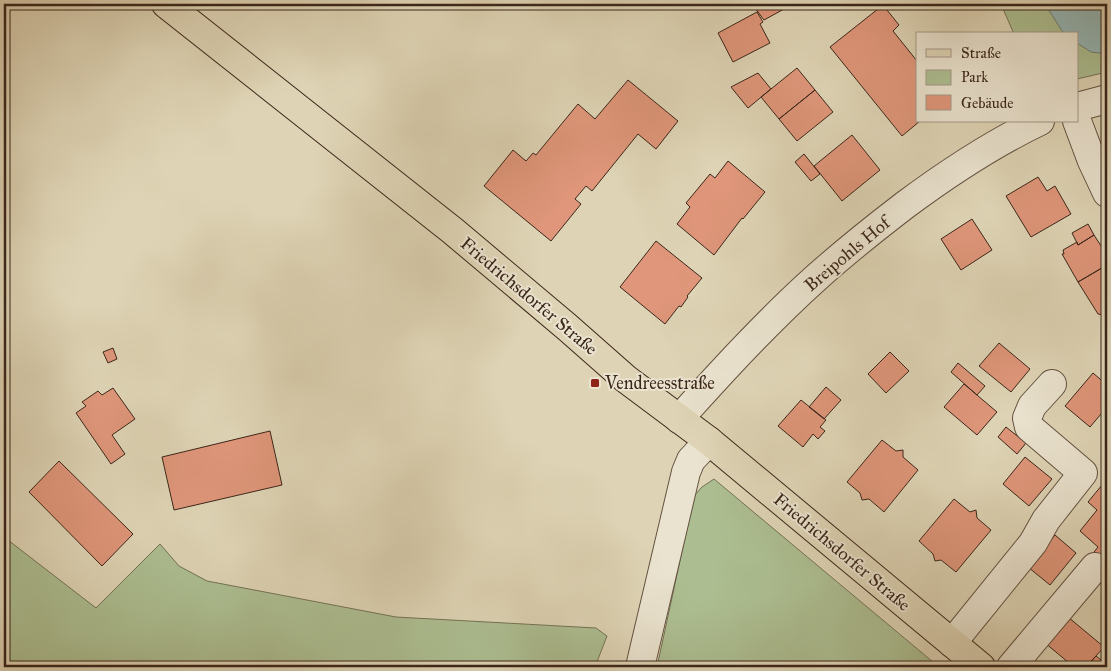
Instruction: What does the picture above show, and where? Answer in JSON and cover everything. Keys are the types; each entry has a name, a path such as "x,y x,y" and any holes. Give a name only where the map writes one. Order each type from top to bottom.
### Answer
{"main road":[{"name":"Friedrichsdorfer Straße","path":"166,4 453,232 561,321 626,379 709,441 981,667"}],"street":[{"path":"1078,107 1107,99"},
{"name":"Breipohls Hof","path":"679,419 741,350 817,276 941,179 977,155 1038,122"},
{"path":"1077,122 1107,194"},
{"path":"952,643 1033,543 1046,520 1083,473 1029,427 1026,418 1032,406 1052,384"},
{"path":"640,667 686,472 691,460 709,441"},
{"path":"1011,667 1095,567"}],"green space":[{"path":"1001,4 1107,4 1107,72 1078,79 1078,32 1013,32"},
{"path":"714,479 939,667 657,667 694,496 702,487"},
{"path":"4,537 96,608 160,544 179,566 207,581 396,617 596,628 607,636 595,667 4,667"}],"water":[{"path":"1045,4 1107,4 1107,54 1091,52 1078,44 1078,32 1063,32"}],"building":[{"path":"752,4 780,4 784,9 764,20"},
{"path":"883,5 899,25 893,31 916,60 916,122 919,122 902,136 830,47"},
{"path":"757,12 763,22 760,24 770,43 733,62 718,33"},
{"path":"797,68 815,90 779,119 761,97"},
{"path":"758,73 771,89 748,108 731,87"},
{"path":"628,80 678,121 656,149 638,134 592,191 586,186 575,199 581,204 551,241 484,186 513,150 526,161 533,153 536,155 578,104 595,119"},
{"path":"815,90 833,112 797,141 779,119"},
{"path":"852,135 880,170 842,201 814,166"},
{"path":"804,154 820,174 811,181 795,162"},
{"path":"728,161 765,192 742,218 714,255 677,224 690,207 686,203 710,174 715,178"},
{"path":"1038,177 1047,191 1055,186 1071,214 1031,237 1006,196"},
{"path":"972,219 992,250 961,270 941,239"},
{"path":"1088,224 1094,235 1078,245 1072,233"},
{"path":"1094,235 1107,255 1107,265 1078,282 1062,254 1064,254 1063,250 1077,242 1078,245"},
{"path":"656,241 702,278 687,296 681,307 679,306 665,324 620,287"},
{"path":"1107,265 1107,313 1104,315 1098,314 1078,282"},
{"path":"999,343 1030,369 1011,392 979,366"},
{"path":"113,348 117,359 108,363 103,352"},
{"path":"890,352 909,371 886,393 868,374"},
{"path":"958,363 985,386 977,395 951,372"},
{"path":"1093,373 1107,385 1107,407 1090,427 1065,406"},
{"path":"964,384 997,412 977,435 944,407"},
{"path":"826,387 841,400 824,419 809,407"},
{"path":"113,388 135,419 112,435 125,454 111,464 76,413 86,406 82,402 98,391 102,395"},
{"path":"801,400 826,420 820,427 825,431 818,439 813,434 803,447 778,426"},
{"path":"1006,427 1026,443 1017,454 998,437"},
{"path":"270,431 282,485 174,510 162,457"},
{"path":"882,440 896,451 903,450 903,457 918,470 884,512 869,499 862,500 860,493 847,482"},
{"path":"1025,457 1052,479 1029,506 1003,484"},
{"path":"59,461 133,534 102,566 29,492"},
{"path":"1107,479 1107,555 1103,559 1094,552 1098,547 1080,531 1097,510 1088,502"},
{"path":"954,499 970,512 976,510 977,518 991,530 956,572 941,560 935,561 933,554 919,541"},
{"path":"1055,535 1076,553 1050,585 1028,567"},
{"path":"1068,617 1104,647 1086,667 1074,667 1045,643"},
{"path":"1096,656 1105,663 1102,667 1086,667"}],"place":[{"name":"Vendreesstraße","path":"595,383"}]}
